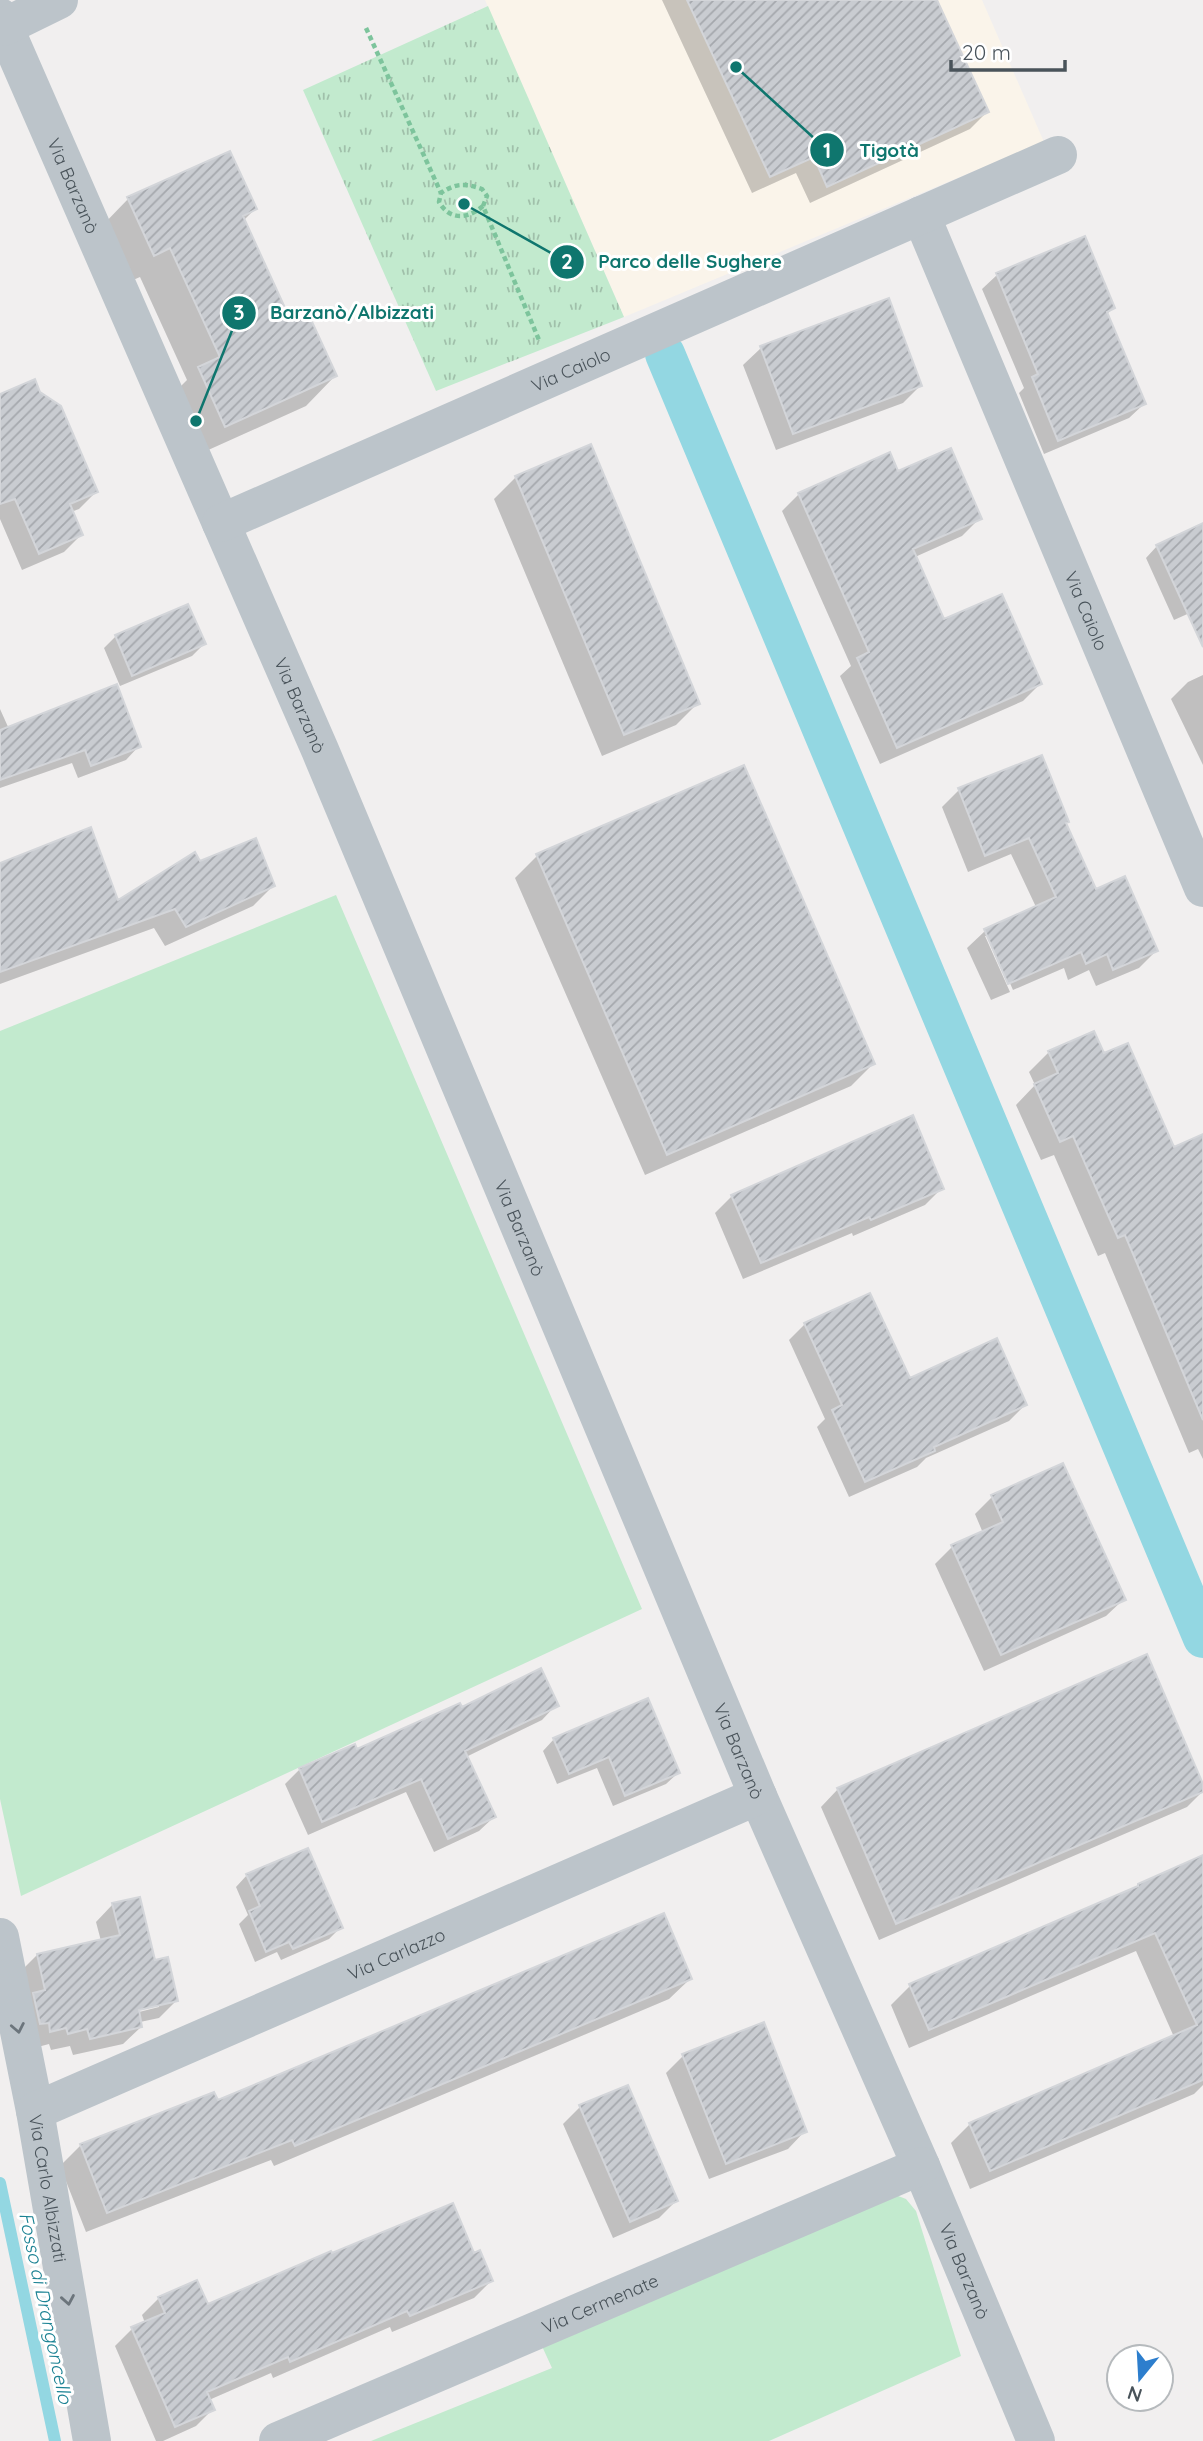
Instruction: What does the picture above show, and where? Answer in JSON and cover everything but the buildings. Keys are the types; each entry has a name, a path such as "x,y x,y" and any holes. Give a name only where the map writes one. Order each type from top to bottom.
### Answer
{"street":[{"path":"2,22 59,0"},
{"name":"Via Barzanò","path":"2,22 325,763 758,1796 921,2166 1036,2441"},
{"name":"Via Caiolo","path":"221,523 1058,155"},
{"name":"Via Caiolo","path":"921,215 1203,888"},
{"name":"Via Carlazzo","path":"35,2111 758,1796"},
{"name":"Via Carlo Albizzati","path":"0,1937 35,2111 92,2441"},
{"name":"Via Cermenate","path":"278,2441 921,2166"}],"path":[{"path":"366,27 441,192 439,202 444,211 458,217 472,216 483,206 487,196 482,189 467,184 454,185 441,192"},
{"path":"483,206 554,377"}],"shaded area":[{"path":"485,0 982,0 1044,142 624,317"}],"green space":[{"path":"488,6 624,317 436,391 303,90"},
{"path":"336,895 642,1609 21,1896 0,1799 0,1031"},
{"path":"893,2194 906,2199 916,2211 961,2356 769,2441 371,2441 552,2368 541,2344"}],"waterway":[{"path":"665,354 1203,1638"},
{"name":"Fosso di Drangoncello","path":"0,2183 55,2441"}],"place":[{"name":"Tigotà","path":"736,67"},
{"name":"Parco delle Sughere","path":"464,204"},
{"name":"Barzanò/Albizzati","path":"196,421"}]}
